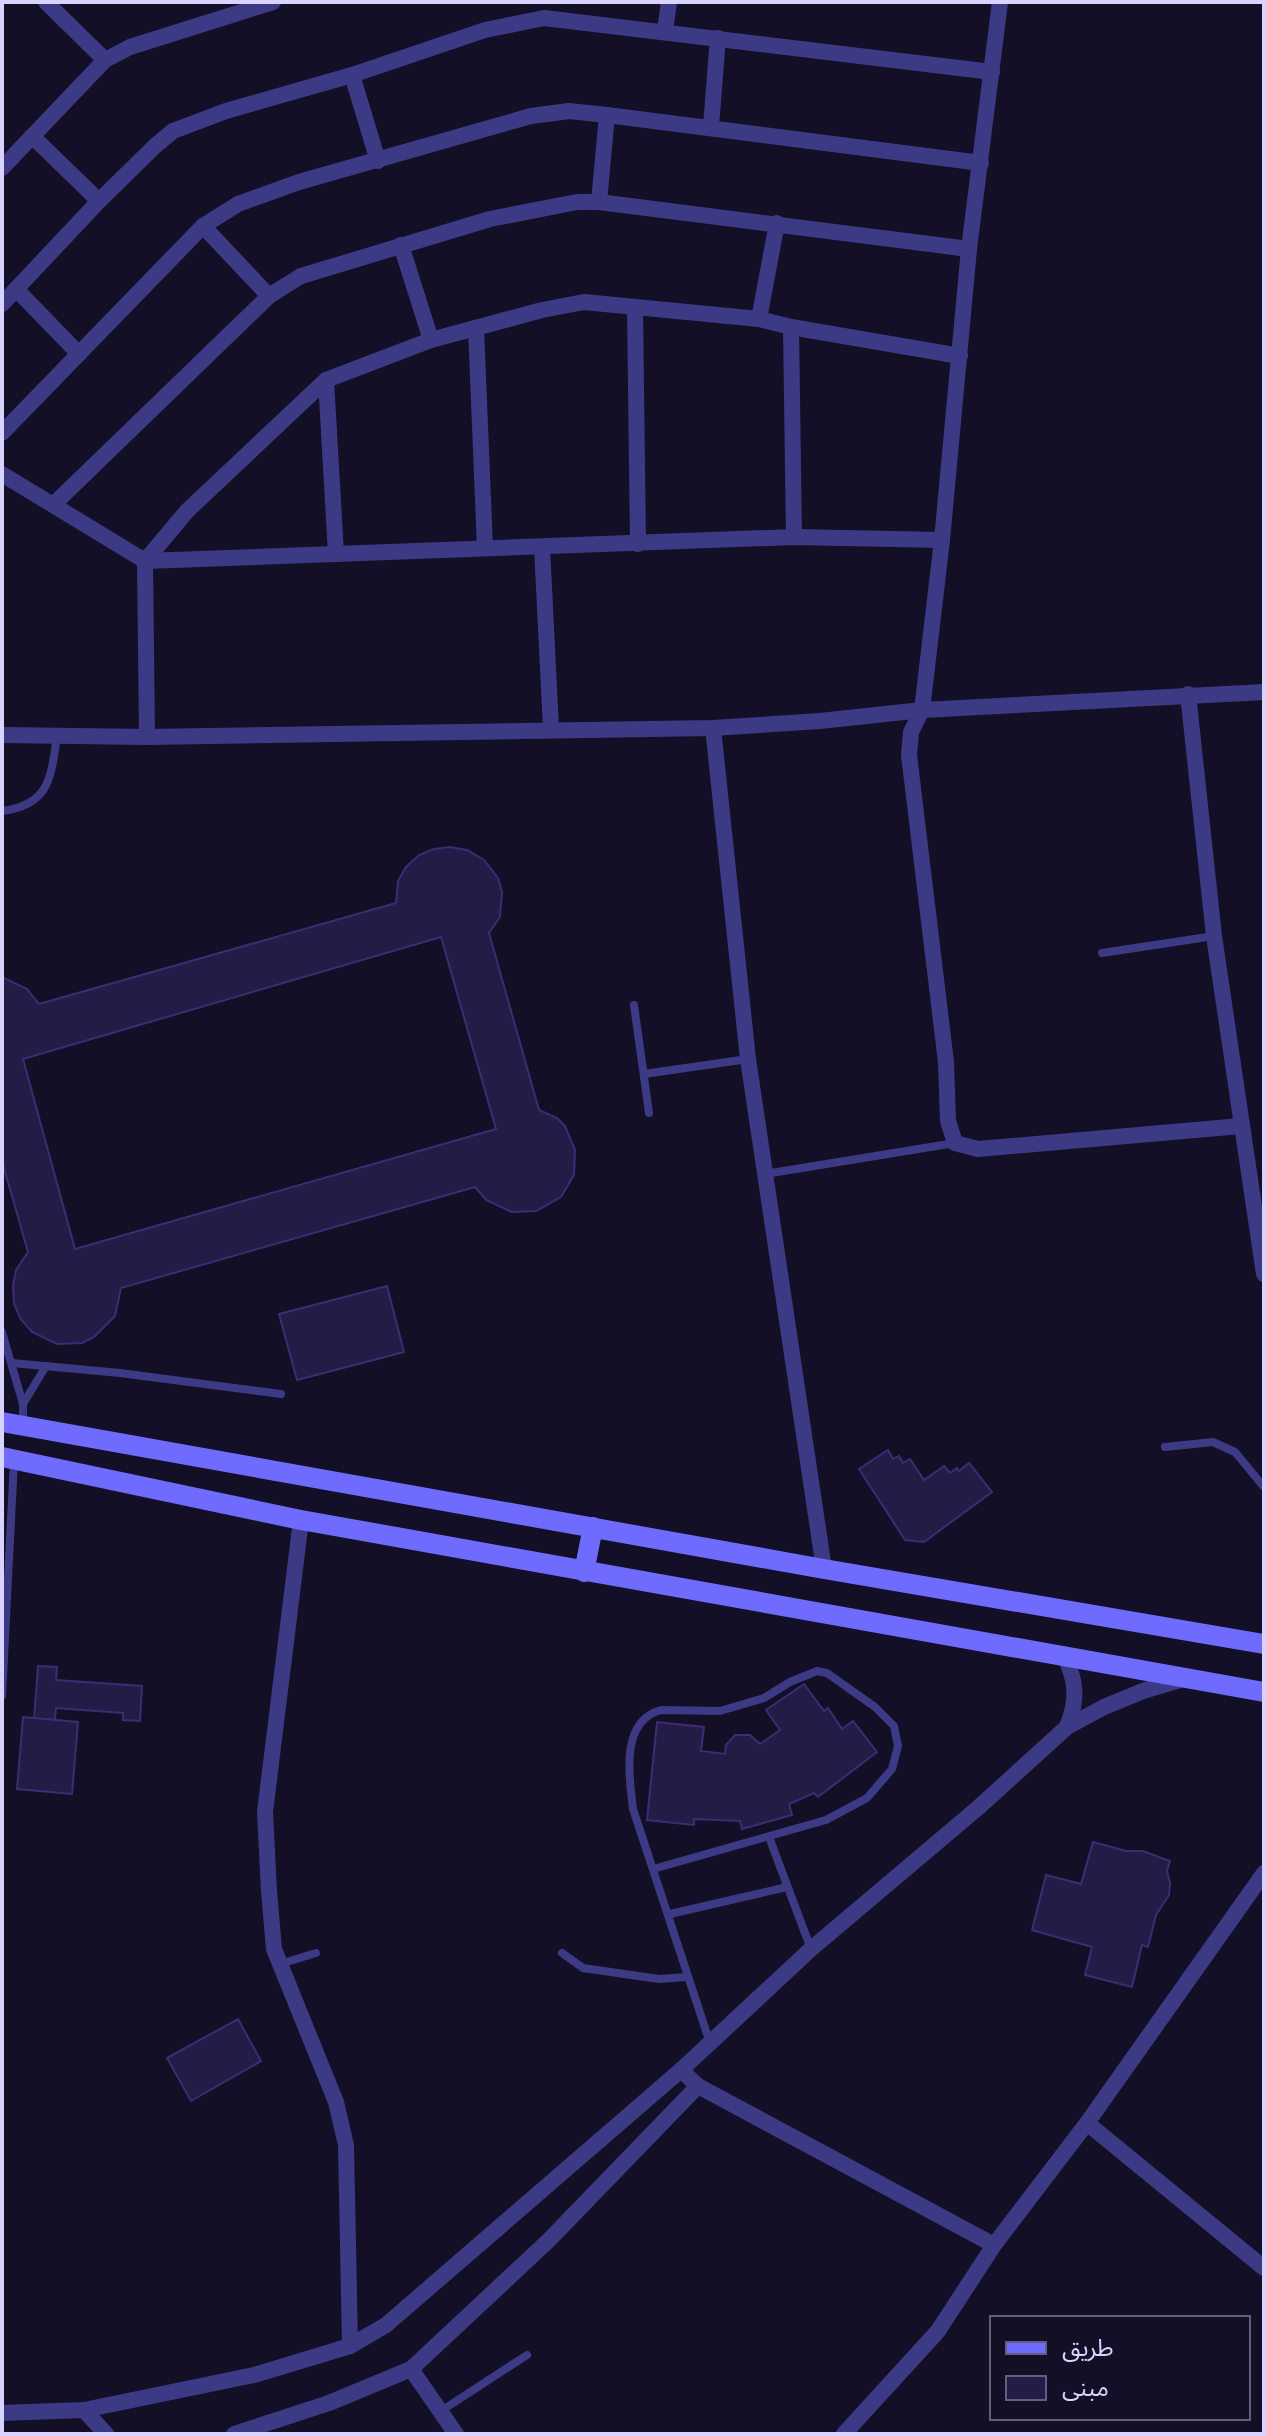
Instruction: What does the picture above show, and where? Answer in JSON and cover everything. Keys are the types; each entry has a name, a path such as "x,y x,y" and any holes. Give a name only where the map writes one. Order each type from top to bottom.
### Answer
{"street":[{"path":"46,2 105,60"},
{"path":"4,162 105,60 130,47 273,2"},
{"path":"665,31 669,2"},
{"path":"1000,2 969,249 942,540 922,710 911,732 909,755 946,1062 948,1121 955,1143 978,1149 1241,1126"},
{"path":"2,304 99,201 173,131 226,111 352,75 485,30 544,18 992,72"},
{"path":"711,126 718,38"},
{"path":"352,75 378,161"},
{"path":"2,433 203,226 238,204 299,182 531,116 569,111 711,126 981,163"},
{"path":"599,202 607,115"},
{"path":"32,136 99,201"},
{"path":"53,505 269,296 301,276 490,219 577,202 599,202 969,249"},
{"path":"759,319 777,223"},
{"path":"203,226 269,296"},
{"path":"401,245 431,340"},
{"path":"16,289 79,354"},
{"path":"147,737 145,561 187,511 326,380 431,340 584,302 759,319 960,356"},
{"path":"635,308 638,544"},
{"path":"791,327 794,537"},
{"path":"476,328 485,548"},
{"path":"326,380 336,554"},
{"path":"2,474 145,561 794,537 942,540"},
{"path":"542,547 551,729"},
{"path":"2,735 147,737 713,728 922,710 1264,692"},
{"path":"1188,694 1214,936 1264,1274"},
{"path":"713,728 748,1059 824,1569"},
{"path":"2,1422 1264,1644"},
{"path":"8,1457 301,1520 1264,1692"},
{"path":"301,1520 265,1812 274,1949 336,2102 346,2145 350,2346"},
{"path":"584,1572 593,1527"},
{"path":"1063,1654 1072,1671 1076,1690 1074,1709 1067,1727"},
{"path":"2,2413 84,2410 254,2375 350,2346 386,2325 681,2070 811,1949 979,1807 1067,1727 1117,1701 1183,1679"},
{"path":"844,2434 938,2331 994,2245 1087,2123 1264,1873"},
{"path":"681,2070 698,2086 994,2245"},
{"path":"234,2434 329,2403 411,2369 549,2240 698,2086"},
{"path":"1087,2123 1264,2268"},
{"path":"411,2369 456,2434"},
{"path":"84,2410 106,2434"}],"lane":[{"path":"2,811 20,809 37,800 48,784 57,736"},
{"path":"1102,953 1214,936"},
{"path":"634,1005 649,1113"},
{"path":"644,1074 748,1059"},
{"path":"765,1174 955,1143"},
{"path":"2,1332 23,1404 23,1426"},
{"path":"12,1363 281,1394"},
{"path":"23,1404 46,1366"},
{"path":"1165,1447 1213,1442 1235,1452 1264,1487"},
{"path":"2,1696 8,1457"},
{"path":"653,1869 826,1820 867,1798 892,1769 898,1746 894,1726 875,1707 827,1673 817,1671 764,1698 720,1711 661,1710 641,1721 632,1744 629,1777 633,1809 653,1869 670,1914 710,2044"},
{"path":"769,1837 811,1949"},
{"path":"670,1914 787,1887"},
{"path":"280,1964 316,1953"},
{"path":"562,1953 583,1968 659,1979 687,1977"},
{"path":"441,2411 527,2355"}],"building":[{"path":"450,847 467,850 484,860 498,878 502,892 500,917 489,933 539,1110 557,1118 565,1126 575,1150 574,1175 561,1197 536,1211 512,1212 486,1200 475,1187 121,1288 115,1316 94,1337 82,1343 57,1344 32,1332 20,1318 14,1303 16,1270 28,1252 2,1161 2,977 27,989 39,1004 396,903 398,881 406,867 419,855","holes":["441,937 496,1129 75,1249 23,1059"]},
{"path":"387,1286 404,1352 297,1380 279,1314"},
{"path":"888,1450 893,1459 899,1456 903,1463 910,1459 924,1480 944,1466 950,1473 957,1468 959,1471 969,1463 992,1492 924,1542 905,1540 859,1469"},
{"path":"38,1666 57,1667 56,1680 142,1686 140,1721 123,1720 123,1713 56,1708 55,1720 34,1719"},
{"path":"804,1684 824,1711 828,1708 842,1729 853,1721 877,1752 818,1797 814,1793 789,1804 792,1815 742,1829 740,1821 694,1819 694,1825 647,1820 657,1722 704,1727 701,1751 725,1754 726,1745 735,1735 750,1735 760,1744 780,1730 766,1710"},
{"path":"23,1717 78,1722 72,1794 17,1789"},
{"path":"1093,1842 1126,1851 1143,1851 1170,1861 1167,1871 1169,1895 1156,1915 1148,1947 1142,1945 1132,1987 1085,1975 1092,1947 1032,1930 1046,1875 1081,1884"},
{"path":"238,2019 261,2061 191,2101 167,2058"}]}
